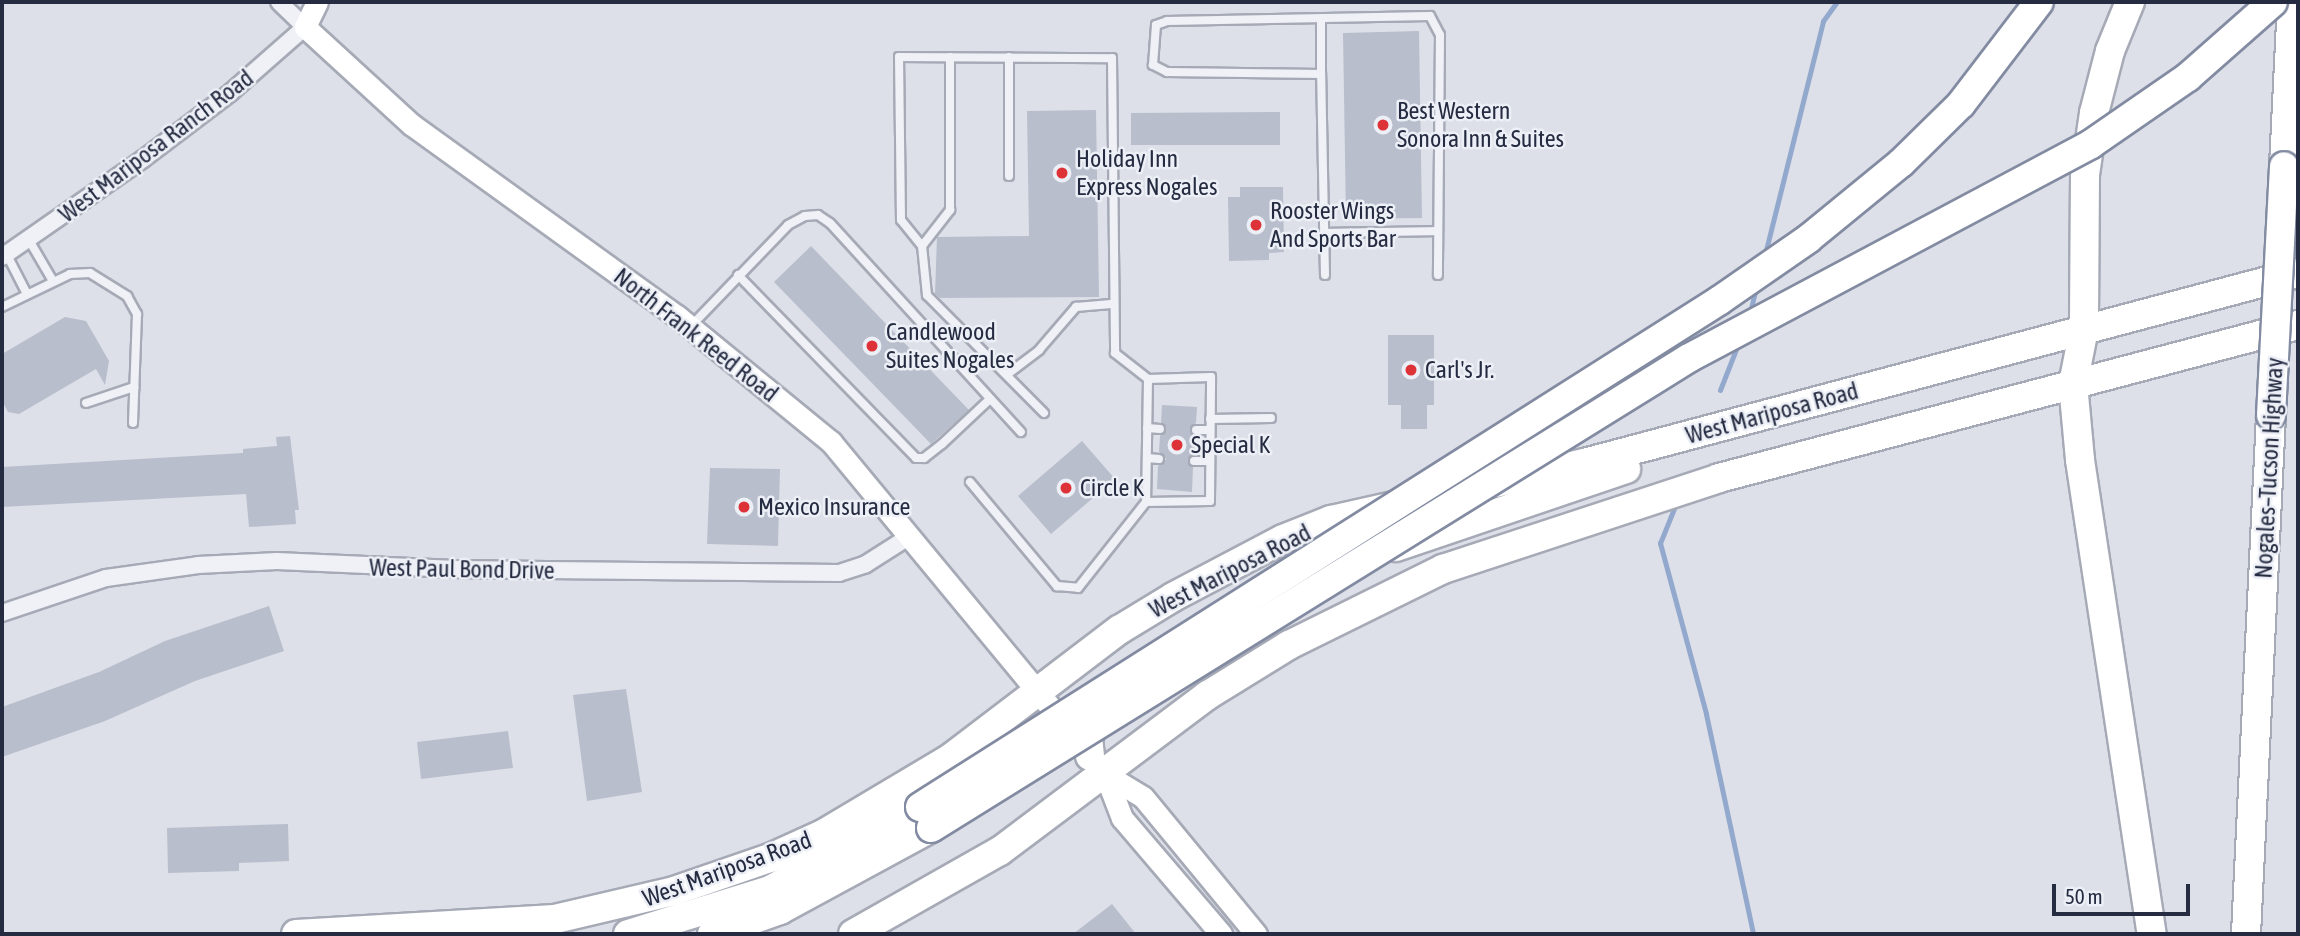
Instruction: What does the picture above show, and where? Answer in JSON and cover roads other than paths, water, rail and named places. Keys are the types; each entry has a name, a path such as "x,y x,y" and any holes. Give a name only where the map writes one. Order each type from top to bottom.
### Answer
{"highway":[{"path":"712,934 780,910 926,818 1720,300 1808,239 1901,163 1961,104 2039,2"},
{"path":"2130,2 2097,100 2085,175 2084,329 2073,384 2082,474 2152,934"},
{"path":"628,934 770,890 926,818 1689,358 2091,144 2188,77 2273,2"},
{"name":"Nogales–Tucson Highway","path":"2246,934 2292,2"},
{"name":"West Mariposa Road","path":"296,934 555,919 674,891 770,858 823,834 952,757 1119,630 1283,539 1331,520 1432,495 1592,471 1763,415 2298,273"},
{"name":"West Mariposa Road","path":"853,934 977,866 1098,765 1208,695 1374,600 1489,551 1602,514 1867,437 2298,325"},
{"path":"1098,765 1091,727 1107,705 1295,590 1592,471"}],"street":[{"name":"North Frank Reed Road","path":"279,2 412,125 690,327 831,442 1098,765"},
{"path":"305,27 317,2"},
{"name":"West Mariposa Ranch Road","path":"4,256 230,93 305,27"},
{"name":"West Paul Bond Drive","path":"5,609 106,578 198,565 277,561 450,569 839,573 866,564 910,536"},
{"path":"1098,765 1122,818 1221,934"},
{"path":"1098,765 1143,796 1256,934"}],"lane":[{"path":"1321,74 1167,72 1153,65 1151,52 1156,25 1167,21 1411,14 1430,16 1437,22 1438,275"},
{"path":"1321,18 1325,275"},
{"path":"1044,413 1009,373 927,295 922,246 901,220 899,57 1112,58 1115,353 1148,379 1210,377 1210,501 1146,502"},
{"path":"922,246 950,210 950,57"},
{"path":"1009,57 1009,176"},
{"path":"690,327 788,225 805,216 818,215 830,223 1021,432"},
{"path":"1324,233 1438,231"},
{"path":"29,240 53,281"},
{"path":"4,256 27,294"},
{"path":"2,307 53,281 90,273 127,296 137,314 133,423"},
{"path":"738,275 916,458 923,458 942,444 990,399"},
{"path":"1009,373 1039,350 1076,307 1114,304"},
{"path":"970,482 1057,586 1078,588 1146,502 1148,379"},
{"path":"86,403 134,387"},
{"path":"1210,419 1271,418"},
{"path":"1147,428 1160,429"},
{"path":"1196,430 1210,430"},
{"path":"1147,458 1159,459"},
{"path":"1194,461 1210,461"}],"waterway":[{"path":"1764,258 1823,21 1837,2"},
{"path":"1749,316 1756,288"},
{"path":"1720,390 1738,344"},
{"path":"1675,506 1660,543 1706,714 1753,934"}],"place":[{"name":"Best Western Sonora Inn & Suites","path":"1383,125"},
{"name":"Holiday Inn Express Nogales","path":"1062,173"},
{"name":"Rooster Wings And Sports Bar","path":"1256,225"},
{"name":"Candlewood Suites Nogales","path":"872,346"},
{"name":"Carl's Jr.","path":"1411,370"},
{"name":"Special K","path":"1177,445"},
{"name":"Circle K","path":"1066,488"},
{"name":"Mexico Insurance","path":"744,507"}]}
